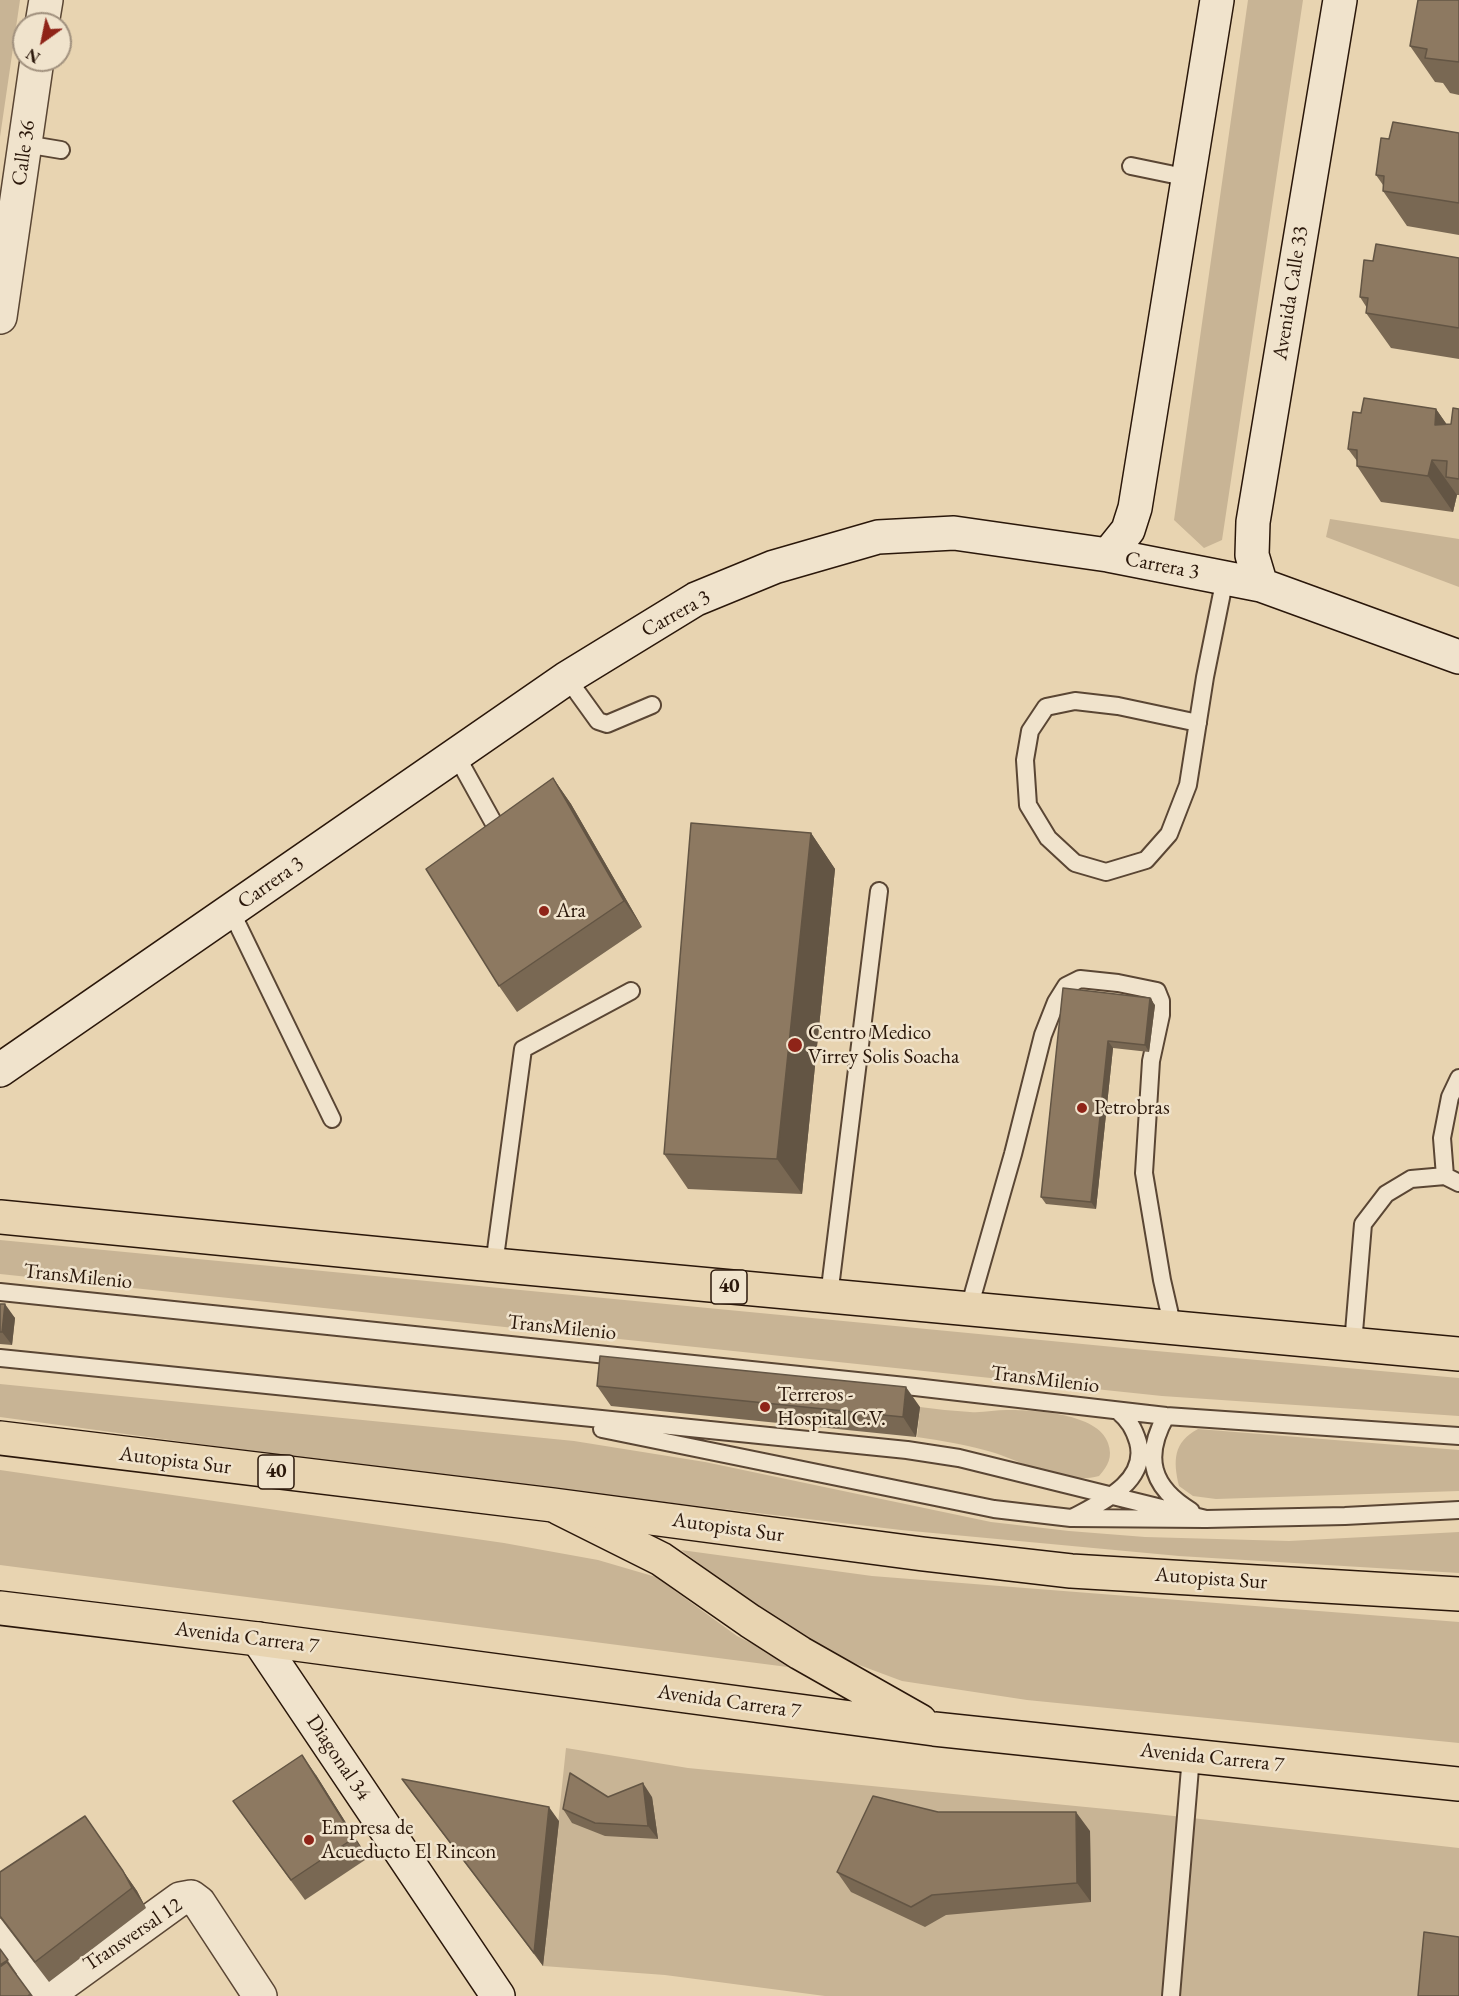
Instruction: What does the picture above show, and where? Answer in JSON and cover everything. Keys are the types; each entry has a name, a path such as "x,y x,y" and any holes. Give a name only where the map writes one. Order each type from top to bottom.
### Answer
{"main road":[{"name":"40","path":"0,1217 1459,1354"},
{"name":"Autopista Sur","path":"0,1438 107,1453 553,1505 923,1554 1071,1570 1459,1594"},
{"path":"553,1505 661,1559 800,1653 934,1729"},
{"name":"Avenida Carrera 7","path":"0,1608 934,1729 1459,1784"}],"street":[{"path":"1108,555 1128,530 1135,508 1217,0"},
{"name":"Avenida Calle 33","path":"1262,585 1252,555 1253,522 1340,0"},
{"name":"Calle 36","path":"0,317 35,72"},
{"name":"Carrera 3","path":"0,1070 567,678 696,599 774,567 878,537 954,533 1108,555 1262,585 1459,657"},
{"name":"Diagonal 34","path":"258,1640 498,1996"},
{"name":"Transversal 12","path":"45,1996 180,1899 191,1897 199,1904 260,1996"},
{"path":"0,1935 45,1996"}],"lane":[{"path":"25,144 61,150"},
{"path":"1131,166 1189,178"},
{"path":"1198,723 1118,706 1075,700 1046,708 1030,730 1025,760 1028,805 1048,838 1075,863 1106,872 1146,860 1169,834 1188,785 1198,723 1205,677 1225,578"},
{"path":"567,678 598,721 607,724 652,705"},
{"path":"456,755 497,829"},
{"path":"829,1296 879,891"},
{"path":"231,911 332,1119"},
{"path":"969,1308 1013,1154 1043,1035 1061,994 1066,987 1080,979 1118,983 1156,991 1161,1001 1161,1015 1151,1061 1144,1173 1162,1280 1173,1328"},
{"path":"494,1265 523,1049 631,991"},
{"path":"1353,1344 1363,1224 1386,1194 1412,1179 1452,1179 1442,1138 1450,1097 1459,1078"},
{"name":"TransMilenio","path":"0,1292 892,1385 1166,1416 1459,1436"},
{"path":"0,1358 907,1450 959,1458 1206,1519"},
{"name":"TransMilenio","path":"1071,1518 1112,1496 1136,1470 1140,1451 1134,1430 1118,1410"},
{"path":"509,1411 994,1509 1071,1518 1206,1519 1345,1516 1459,1510"},
{"path":"1166,1416 1158,1431 1154,1455 1156,1476 1173,1500 1206,1519"},
{"path":"1171,1996 1191,1756"}],"shaded area":[{"path":"0,0 20,0 18,12 12,12 12,55 0,137"},
{"path":"1248,0 1303,0 1222,540 1204,548 1174,520"},
{"path":"1330,519 1459,539 1459,587 1326,537"},
{"path":"0,1240 1459,1378 1459,1416 1162,1396 0,1274"},
{"path":"0,1384 574,1441 705,1462 991,1522 1069,1531 1145,1537 1289,1541 1459,1532 1459,1573 1179,1556 901,1530 384,1469 0,1417"},
{"path":"920,1407 975,1412 1033,1411 1079,1419 1102,1433 1108,1443 1109,1461 1099,1476 1073,1478 1046,1472 985,1450 917,1437"},
{"path":"1198,1429 1459,1450 1459,1491 1216,1499 1193,1496 1179,1486 1176,1460 1179,1446"},
{"path":"0,1470 504,1543 598,1560 656,1577 737,1636 803,1669 0,1565"},
{"path":"681,1550 872,1576 1459,1622 1459,1743 1027,1700 902,1681 843,1659 759,1609"},
{"path":"566,1748 688,1768 1147,1813 1459,1848 1459,1996 825,1996 665,1975 543,1966"}],"building":[{"path":"1418,0 1459,0 1459,62 1425,58 1427,49 1410,46"},
{"path":"1393,122 1459,133 1459,203 1383,191 1384,176 1376,175 1381,138 1389,139"},
{"path":"1376,244 1459,258 1459,328 1366,313 1368,298 1360,297 1364,260 1373,261"},
{"path":"1364,398 1436,409 1435,425 1451,424 1453,408 1459,409 1459,479 1446,477 1447,461 1432,460 1428,476 1357,466 1357,450 1348,449 1353,412 1361,413"},
{"name":"Ara","path":"553,778 624,901 499,986 426,869"},
{"path":"691,823 811,833 777,1159 664,1154"},
{"path":"1063,988 1150,998 1145,1045 1108,1041 1091,1202 1041,1197"},
{"path":"0,1304 5,1304 2,1332 0,1332"},
{"path":"600,1356 906,1387 903,1417 597,1386"},
{"name":"Empresa de Acueducto El Rincon","path":"302,1755 354,1838 291,1880 233,1801"},
{"path":"570,1773 608,1797 643,1783 648,1826 595,1823 563,1809"},
{"path":"402,1779 549,1807 534,1953"},
{"path":"873,1796 938,1812 1076,1812 1077,1883 932,1895 911,1907 837,1872"},
{"path":"85,1816 132,1888 35,1962 0,1916 0,1872"},
{"path":"1424,1932 1459,1937 1459,1996 1418,1996"},
{"path":"0,1949 8,1960 0,1965"},
{"path":"7,1962 32,1996 0,1996 0,1967"}],"place":[{"name":"Ara","path":"544,911"},
{"name":"Centro Medico Virrey Solis Soacha","path":"795,1045"},
{"name":"Petrobras","path":"1082,1108"},
{"name":"Terreros - Hospital C.V.","path":"765,1407"},
{"name":"Empresa de Acueducto El Rincon","path":"309,1840"}]}
